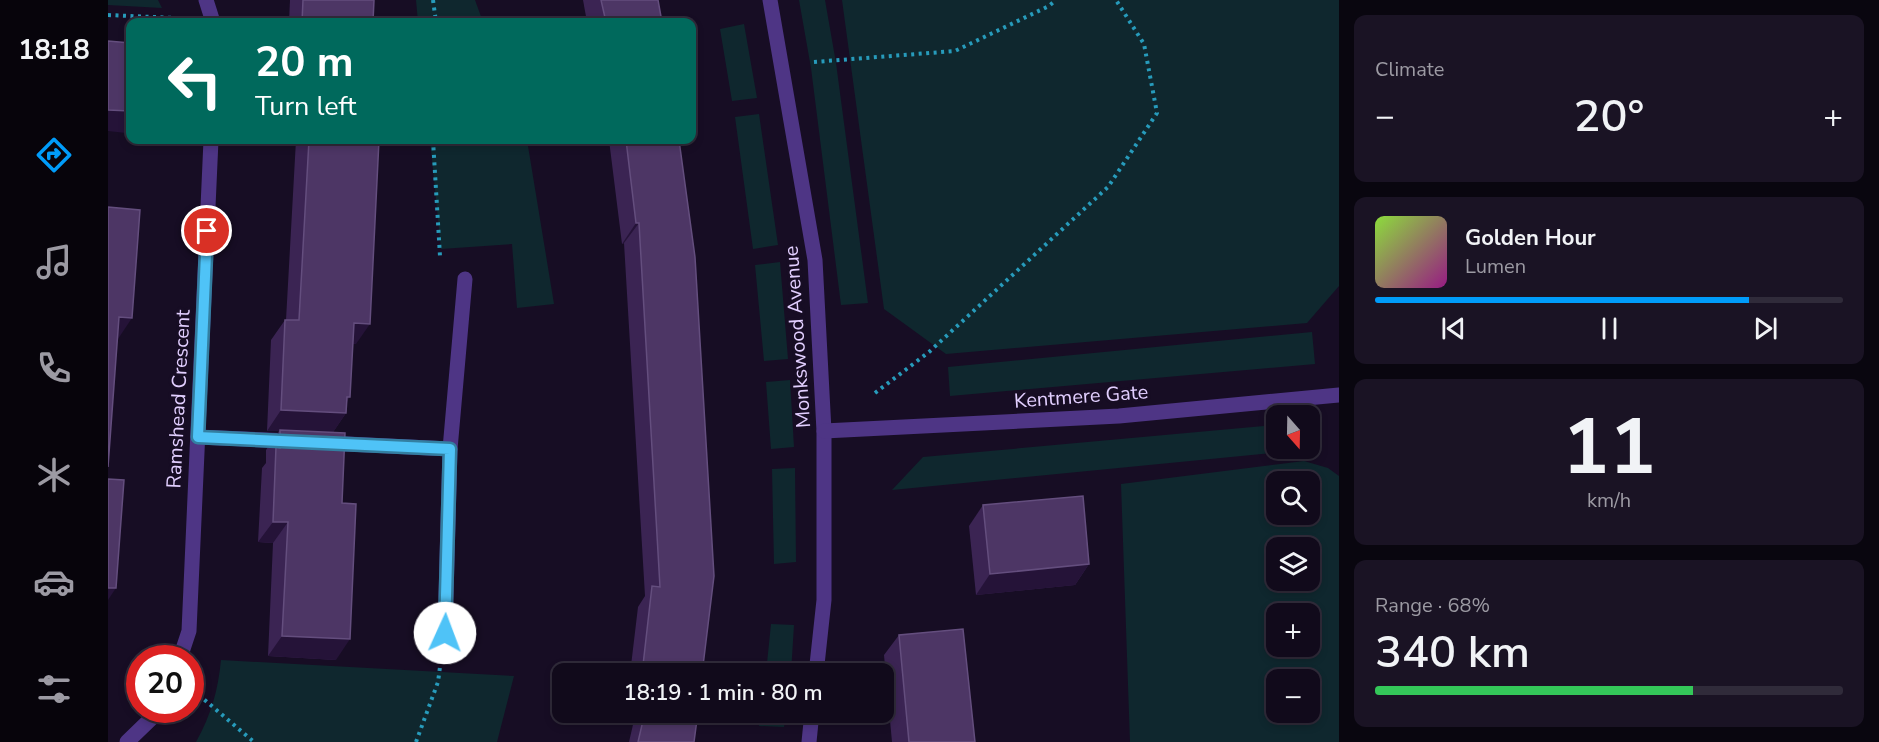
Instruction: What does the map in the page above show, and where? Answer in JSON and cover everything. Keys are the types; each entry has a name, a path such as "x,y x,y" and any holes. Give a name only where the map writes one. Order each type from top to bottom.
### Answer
{"street":[{"path":"206,0 212,18"},
{"name":"Monkswood Avenue","path":"770,0 815,260 824,431 825,600 817,663"},
{"name":"Ramshead Crescent","path":"184,645 189,631 211,144"},
{"path":"445,633 450,449 465,279"},
{"name":"Kentmere Gate","path":"824,431 1119,416 1339,395"},
{"path":"198,437 450,449"},
{"path":"127,742 147,723"},
{"path":"809,742 811,723"}],"path":[{"path":"433,0 435,18"},
{"path":"782,64 955,51 1049,6 1056,0"},
{"path":"872,395 929,352 1107,186 1157,113 1144,44 1116,0"},
{"path":"108,15 160,18"},
{"path":"433,144 440,261 465,279"},
{"path":"416,742 438,682 445,633"},
{"path":"204,699 254,742"}],"shaded area":[{"path":"108,0 158,0 162,8 108,5"},
{"path":"416,0 475,0 482,18 418,18"},
{"path":"799,0 825,0 836,63 868,303 841,305 811,68"},
{"path":"842,0 1339,0 1339,286 1307,323 946,354 884,309"},
{"path":"744,24 757,98 732,101 720,29"},
{"path":"759,114 778,245 753,249 735,117"},
{"path":"430,144 528,144 554,304 517,308 512,244 441,249"},
{"path":"780,262 788,359 764,361 755,265"},
{"path":"1312,332 1315,364 950,396 948,367"},
{"path":"790,380 794,447 771,449 766,382"},
{"path":"1266,426 1266,454 892,490 923,457"},
{"path":"1304,461 1328,468 1339,476 1339,742 1130,742 1121,484"},
{"path":"795,468 796,562 774,564 772,469"},
{"path":"771,624 794,625 792,663 767,663"},
{"path":"221,660 514,676 497,742 196,742 213,702"},
{"path":"759,723 785,723 784,727 759,726"}],"building":[{"path":"303,0 374,0 373,18 302,18"},
{"path":"601,0 658,0 661,18 605,18"},
{"path":"108,41 126,43 126,111 108,110"},
{"path":"309,144 379,144 370,324 354,323 350,397 347,397 346,413 281,410 285,320 299,320"},
{"path":"626,144 680,144 695,257 714,576 703,663 643,663 652,586 660,587 639,223 636,223"},
{"path":"108,207 140,210 132,318 119,317 108,467"},
{"path":"280,430 345,433 342,503 356,504 350,639 282,636 288,522 273,522 276,447 280,448"},
{"path":"108,479 124,480 116,588 108,588"},
{"path":"1083,496 1089,564 990,574 983,505"},
{"path":"963,629 975,742 909,742 899,635"},
{"path":"642,723 697,723 694,742 638,742"}],"route":[{"path":"207,231 198,437 450,449 445,633"}]}
